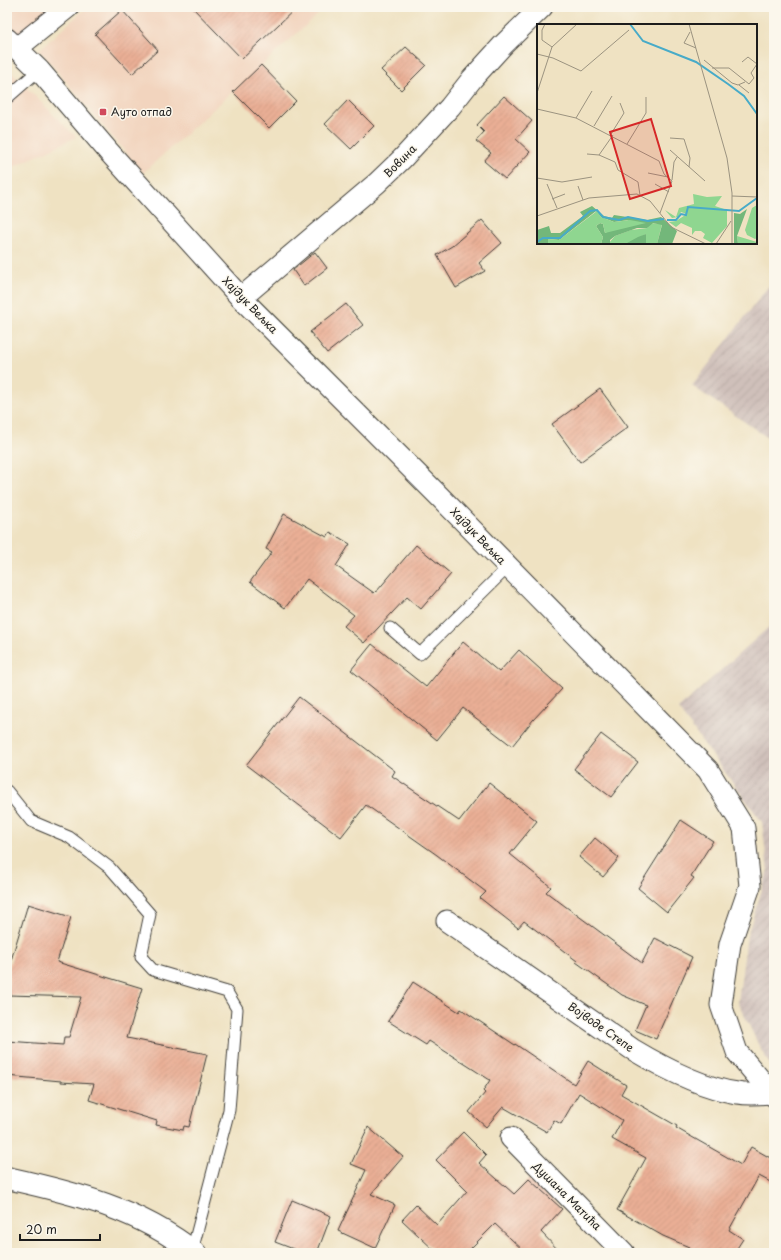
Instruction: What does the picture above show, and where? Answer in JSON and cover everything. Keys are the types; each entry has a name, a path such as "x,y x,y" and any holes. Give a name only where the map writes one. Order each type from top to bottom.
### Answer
{"main road":[{"path":"7,1178 63,1190 123,1211 148,1222 194,1252"}],"street":[{"path":"12,44 68,7"},
{"name":"Вовина","path":"241,298 377,183 402,159 450,107 477,73 542,7"},
{"name":"Хајдук Вељка","path":"12,44 39,70 109,152 241,298 708,770 744,828 750,886 730,944 721,1005 737,1052 773,1094"},
{"name":"Војводе Степе","path":"447,921 653,1062 675,1073 722,1090 738,1093 773,1094"},
{"name":"Душана Матића","path":"511,1138 624,1253"}],"lane":[{"path":"7,98 39,70"},
{"path":"390,628 420,654 508,567"},
{"path":"7,791 31,821 69,837 110,868 146,908 150,914 141,957 153,970 227,992 236,1009 229,1110 194,1252"}],"shaded area":[{"path":"7,7 55,7 17,37 7,27"},
{"path":"87,7 326,7 143,173 39,50"},
{"path":"7,68 76,137 7,170"},
{"path":"774,279 774,442 692,386"},
{"path":"774,598 774,1071 761,1050 738,1002 747,936 768,871 762,822 678,709 770,626"}],"building":[{"path":"192,7 297,7 242,59"},
{"path":"122,10 158,50 132,74 95,34"},
{"path":"406,47 426,65 401,90 381,70"},
{"path":"261,65 296,101 269,128 233,92"},
{"path":"504,96 532,121 516,139 530,152 505,179 484,161 491,153 476,141 484,132 477,125"},
{"path":"348,100 374,126 351,149 325,124"},
{"path":"482,220 502,243 479,263 485,271 456,288 437,255 452,246"},
{"path":"315,252 327,268 304,286 293,270"},
{"path":"346,304 363,325 327,353 310,332"},
{"path":"600,389 628,427 580,462 552,424"},
{"path":"284,514 327,537 330,532 350,544 336,566 374,593 416,545 451,574 421,609 407,597 364,643 344,626 354,615 307,579 285,608 250,582 272,552 266,549"},
{"path":"463,642 499,672 519,650 562,689 533,720 512,746 463,708 437,740 351,670 372,644 426,687"},
{"path":"299,697 395,771 392,776 459,821 489,783 537,821 510,854 551,887 546,892 642,963 655,938 692,957 656,1039 635,1030 646,1005 622,995 576,962 577,961 524,921 518,928 480,898 486,892 366,805 341,837 246,765"},
{"path":"601,734 638,762 611,797 574,769"},
{"path":"681,820 713,841 691,876 694,878 667,912 638,888"},
{"path":"595,838 619,858 603,877 579,857"},
{"path":"28,904 71,917 57,962 142,988 127,1038 207,1054 189,1127 184,1126 183,1130 156,1125 157,1121 89,1100 94,1084 7,1076 7,1041 63,1045 64,1037 69,1037 81,997 8,995 9,967"},
{"path":"413,982 459,1012 461,1009 574,1084 588,1061 626,1085 621,1094 677,1126 676,1128 741,1165 751,1147 774,1160 774,1184 759,1176 729,1230 743,1239 734,1253 685,1253 689,1247 663,1236 617,1210 646,1158 612,1139 622,1120 579,1093 561,1124 554,1120 547,1132 503,1107 486,1127 469,1112 485,1093 483,1091 490,1080 429,1041 426,1045 388,1021"},
{"path":"368,1127 403,1157 371,1194 395,1205 375,1248 338,1231 366,1170 351,1164"},
{"path":"463,1132 486,1155 479,1163 514,1194 529,1179 562,1209 541,1232 561,1253 526,1253 495,1224 466,1253 437,1253 402,1220 416,1205 437,1225 467,1191 436,1160"},
{"path":"292,1200 331,1216 317,1253 304,1253 275,1242"}],"place":[{"name":"Ауто отпад","path":"103,112"}]}
